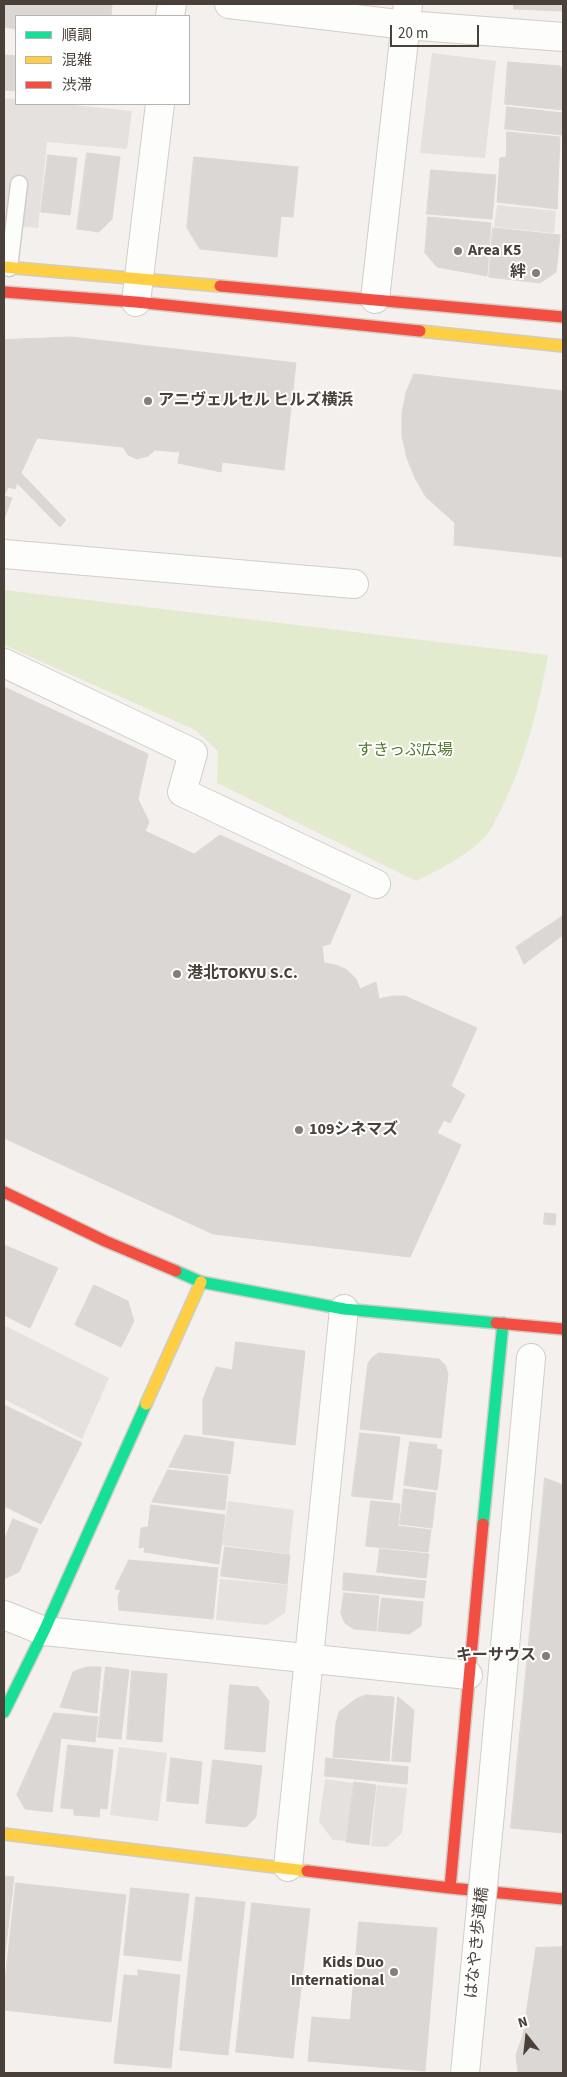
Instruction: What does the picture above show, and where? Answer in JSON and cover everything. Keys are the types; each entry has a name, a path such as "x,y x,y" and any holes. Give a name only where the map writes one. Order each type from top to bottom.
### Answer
{"street":[{"path":"229,4 407,14 563,37"},
{"path":"375,300 407,14"},
{"path":"138,290 160,105"},
{"path":"6,268 138,290 563,346"},
{"path":"4,292 138,290 375,300 563,317"},
{"path":"4,554 354,584"},
{"path":"4,663 193,753 182,792 376,884"},
{"path":"4,1192 105,1241 201,1282 344,1309 563,1329"},
{"path":"4,1712 44,1631 201,1282"},
{"path":"288,1868 344,1309"},
{"path":"450,1888 468,1675 503,1323"},
{"name":"はなやき歩道橋","path":"465,2073 531,1358"},
{"path":"4,1615 44,1631 468,1675"},
{"path":"4,1834 450,1888 563,1899"}],"lane":[{"path":"6,268 19,184"}],"green space":[{"name":"すきっぷ広場","path":"4,590 548,655 541,692 526,748 513,784 493,825 484,838 469,851 416,881 217,783 218,751 195,730 4,645"}],"shaded area":[{"path":"432,53 496,61 485,158 420,153"},
{"path":"4,98 15,99 15,105 73,105 132,111 127,149 47,142 38,228 4,225"},
{"path":"497,205 556,211 554,233 494,227"},
{"path":"4,1325 109,1378 82,1439 4,1399"},
{"path":"228,1501 294,1510 289,1554 222,1545"},
{"path":"220,1579 288,1585 285,1613 266,1625 216,1620"},
{"path":"119,1747 167,1753 158,1821 110,1815"},
{"path":"325,1779 353,1783 345,1841 333,1840 319,1822"},
{"path":"377,1785 407,1788 402,1833 387,1847 371,1846"}],"building":[{"path":"4,4 112,4 111,15 15,15 15,29 4,27"},
{"path":"514,4 563,4 563,11 514,9"},
{"path":"4,55 15,56 15,91 4,90"},
{"path":"508,62 560,66 563,70 563,110 505,104"},
{"path":"507,107 563,113 563,135 505,129"},
{"path":"507,132 560,137 557,209 497,202 500,158 506,157"},
{"path":"87,153 120,157 112,219 99,232 77,229"},
{"path":"48,155 77,158 70,215 41,212"},
{"path":"194,157 298,167 293,217 281,216 277,257 200,249 187,228"},
{"path":"431,170 496,175 492,219 427,214"},
{"path":"428,217 491,223 487,276 437,267 425,253"},
{"path":"493,228 560,235 556,272 540,283 489,277"},
{"name":"アニヴェルセル ヒルズ横浜","path":"71,337 296,363 284,470 222,462 221,472 178,463 180,452 155,450 148,456 137,459 128,455 123,447 37,438 21,473 66,520 60,527 17,483 15,489 8,487 4,496 4,340"},
{"path":"414,374 563,391 563,557 454,545 455,523 426,497 415,478 407,458 402,436 402,413 406,393"},
{"path":"4,496 12,498 4,519"},
{"name":"港北TOKYU S.C.","path":"4,687 148,754 138,799 149,822 145,831 194,854 220,835 351,895 330,944 322,946 324,963 336,965 347,970 356,979 360,989 376,982 379,999 405,996 477,1028 451,1086 465,1095 450,1123 444,1120 437,1133 461,1145 410,1257 213,1234 4,1138"},
{"path":"563,916 563,935 524,964 516,947"},
{"path":"545,1213 556,1214 555,1225 544,1224"},
{"path":"4,1245 58,1268 30,1328 4,1315"},
{"path":"94,1285 128,1301 134,1321 121,1347 75,1325"},
{"path":"236,1342 305,1351 295,1445 203,1434 203,1399 216,1367 232,1370"},
{"path":"379,1353 439,1359 445,1365 448,1374 441,1438 360,1429 368,1363"},
{"path":"4,1405 82,1443 41,1524 4,1506"},
{"path":"360,1433 400,1437 392,1500 352,1496"},
{"path":"185,1435 234,1442 230,1474 169,1467"},
{"path":"410,1442 437,1445 436,1449 442,1450 437,1490 404,1485"},
{"path":"168,1470 228,1476 225,1510 152,1502"},
{"name":"キーサウス","path":"545,1478 563,1485 563,1833 511,1828"},
{"path":"404,1489 436,1493 432,1528 400,1524"},
{"path":"371,1501 400,1504 398,1526 431,1530 428,1552 366,1546"},
{"path":"151,1505 225,1515 219,1564 144,1552 145,1547 139,1548 141,1528 148,1527"},
{"path":"13,1519 38,1529 19,1572 4,1579 4,1541"},
{"path":"225,1547 290,1555 287,1584 221,1576"},
{"path":"380,1549 429,1554 426,1578 377,1572"},
{"path":"129,1560 218,1568 213,1619 119,1610 118,1596 121,1590 115,1589"},
{"path":"344,1573 426,1581 424,1598 343,1590"},
{"path":"344,1593 379,1596 376,1631 354,1629 345,1623 341,1614"},
{"path":"382,1598 423,1602 421,1626 409,1634 378,1631"},
{"path":"87,1667 101,1667 97,1713 60,1707 73,1672"},
{"path":"106,1667 129,1670 121,1739 98,1737"},
{"path":"132,1671 167,1674 162,1742 127,1739"},
{"path":"230,1685 258,1687 269,1701 265,1752 225,1749"},
{"path":"366,1695 394,1697 389,1761 333,1757 336,1723 339,1712 356,1699"},
{"path":"398,1697 414,1710 410,1762 392,1761"},
{"path":"54,1713 98,1717 95,1742 61,1738 52,1812 25,1809 17,1795"},
{"path":"68,1745 113,1750 107,1809 100,1808 99,1817 74,1815 74,1809 61,1808"},
{"path":"171,1758 202,1762 198,1804 167,1801"},
{"path":"326,1758 408,1767 407,1784 325,1776"},
{"path":"213,1760 262,1766 256,1817 246,1827 206,1823"},
{"path":"354,1782 376,1785 369,1845 346,1842"},
{"path":"4,1876 14,1877 4,1962"},
{"path":"16,1883 126,1895 111,2022 4,2010 4,1991"},
{"path":"131,1888 189,1894 181,1961 124,1955"},
{"path":"196,1897 245,1902 228,2055 180,2050"},
{"path":"252,1903 310,1909 293,2058 236,2052"},
{"name":"Kids Duo International","path":"359,1922 437,1928 425,2071 308,2061 312,2017 350,2020"},
{"path":"563,1947 563,2073 518,2073 516,2055 523,2035 536,1948"},
{"path":"138,1970 180,1975 171,2068 114,2063 124,1975 138,1976"}],"traffic: fast":[{"path":"176,1271 201,1282 344,1309 496,1323"},
{"path":"483,1524 503,1323"},
{"path":"4,1712 44,1631 146,1404"}],"traffic: slow":[{"path":"4,267 220,286"},
{"path":"420,331 563,346"},
{"path":"146,1404 201,1282"},
{"path":"4,1834 307,1871"}],"traffic: jam":[{"path":"220,286 563,317"},
{"path":"4,292 136,302 420,331"},
{"path":"4,1192 105,1241 176,1271"},
{"path":"496,1323 563,1329"},
{"path":"450,1888 483,1524"},
{"path":"307,1871 563,1899"}],"place":[{"name":"Area K5","path":"458,251"},
{"name":"絆","path":"536,273"},
{"name":"アニヴェルセル ヒルズ横浜","path":"148,401"},
{"name":"港北TOKYU S.C.","path":"177,974"},
{"name":"109シネマズ","path":"299,1130"},
{"name":"キーサウス","path":"546,1656"},
{"name":"Kids Duo International","path":"394,1972"}]}
